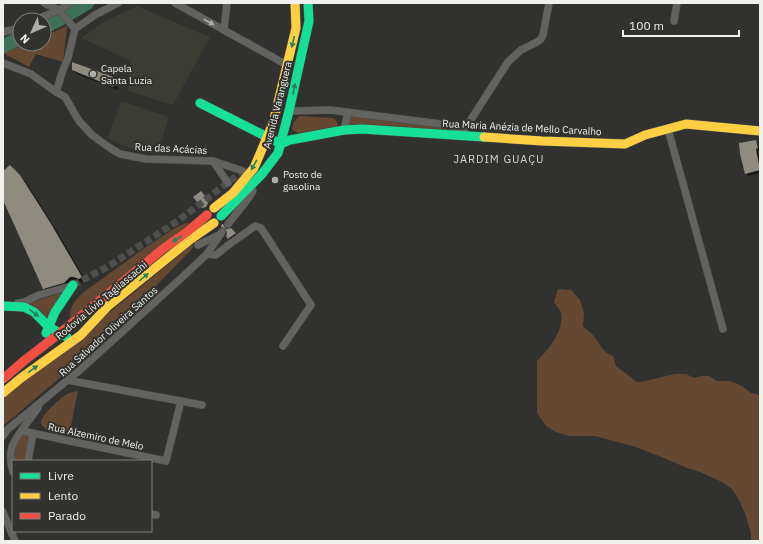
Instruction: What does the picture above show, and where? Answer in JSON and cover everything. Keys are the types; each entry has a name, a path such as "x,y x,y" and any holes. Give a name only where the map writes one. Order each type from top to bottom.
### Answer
{"main road":[{"name":"Avenida Varanguera","path":"214,208 233,193 254,168 273,124 296,28 295,3"},
{"name":"Avenida Varanguera","path":"218,220 262,174 278,153 309,21 308,3"},
{"path":"200,103 281,144"},
{"name":"Rua Maria Anézia de Mello Carvalho","path":"281,144 290,140 344,130 362,129 465,134 542,141 625,144 645,135 686,124 760,131"},
{"name":"Rodovia Lívio Tagliassachi","path":"3,379 38,349 60,333 164,248 188,232 207,215"},
{"name":"Rodovia Lívio Tagliassachi","path":"3,393 81,334 108,306 195,242 218,220"},
{"path":"38,349 55,312 73,285"},
{"path":"3,306 24,307 34,312 49,327 66,336 72,337 81,334"}],"street":[{"path":"44,3 60,12 75,29"},
{"path":"52,15 60,12 71,3"},
{"path":"56,92 62,70 68,58 75,29 95,15 118,3"},
{"path":"175,3 287,65"},
{"path":"224,30 227,3"},
{"path":"276,108 289,111 330,110 449,125 465,134 508,62 521,50 541,39 549,3"},
{"path":"674,21 677,3"},
{"name":"Rua das Acácias","path":"3,63 31,74 65,97 79,120 92,135 106,146 120,154 146,158 213,161 243,171"},
{"path":"344,130 348,112"},
{"path":"668,129 722,329"},
{"name":"Rua das Acácias","path":"213,161 228,183"},
{"path":"228,224 247,200 262,174"},
{"path":"195,242 208,254 216,255 255,226 261,228 311,305 283,346"},
{"name":"Rua Salvador Oliveira Santos","path":"3,436 8,429 68,380 208,254 221,233 195,242"},
{"path":"3,306 24,302 39,295 73,285"},
{"path":"68,380 202,405"},
{"path":"12,468 10,461 12,448 15,441 45,398"},
{"name":"Rua Alzemiro de Melo","path":"22,431 33,432 166,461 181,401"},
{"path":"28,460 33,432"},
{"path":"3,512 15,541"}],"shaded area":[{"path":"137,6 210,37 173,105 128,91 131,61 81,38 103,22"},
{"path":"67,26 63,62 36,54 29,67 3,53 12,49 12,52 52,52 52,33"},
{"path":"121,101 169,117 157,154 123,146 108,137"},
{"path":"300,116 333,118 338,124 336,127 299,133 292,129 294,121"},
{"path":"350,116 446,128 447,130 348,126"},
{"path":"186,223 190,223 70,320 71,308 84,292 146,247 175,228"},
{"path":"192,245 193,247 191,250 104,339 3,426 3,399"},
{"path":"558,289 571,290 580,300 584,313 583,326 593,335 604,350 613,356 616,366 637,382 675,374 686,374 694,378 709,376 717,381 730,381 742,386 751,393 760,395 760,541 751,541 751,534 746,516 738,498 732,489 722,482 633,446 595,436 569,436 556,432 546,426 537,413 537,361 551,345 558,333 561,313 554,302"},
{"path":"64,292 47,318 25,304"},
{"path":"78,391 69,435 53,433 47,430 41,423 44,416 66,395"},
{"path":"25,434 31,435 26,460 13,460 17,442"}],"building":[{"name":"Capela Santa Luzia","path":"72,62 116,78 113,87 72,70"},
{"path":"756,140 760,170 745,174 739,143"},
{"path":"10,165 20,175 50,222 82,277 79,279 70,277 64,283 43,289 3,200 3,171"},
{"path":"201,191 209,201 206,207 202,208 193,197"},
{"path":"222,224 225,228 231,228 236,233 228,239 226,236 226,230 221,227"}],"waterway":[{"path":"52,23 87,3"},
{"path":"3,46 12,42"}],"tunnel":[{"path":"73,285 109,266 179,220 243,171 248,170"}],"traffic: fast":[{"path":"221,216 262,174 278,153 309,21 308,3"},
{"path":"200,103 281,144 290,140 344,130 362,129 484,137"},
{"path":"46,333 55,312 73,285"},
{"path":"3,306 24,307 34,312 49,327 67,337"}],"traffic: slow":[{"path":"214,208 233,193 254,168 273,123 296,28 295,3"},
{"path":"484,137 625,144 645,135 686,124 760,131"},
{"path":"3,393 21,378 81,335 108,306 191,239 214,223"}],"traffic: jam":[{"path":"3,379 164,248 187,232 207,215"}],"place":[{"name":"Capela Santa Luzia","path":"93,74"},
{"name":"Posto de gasolina","path":"275,180"}],"district":[{"name":"JARDIM GUAÇU","path":"499,159"}]}
